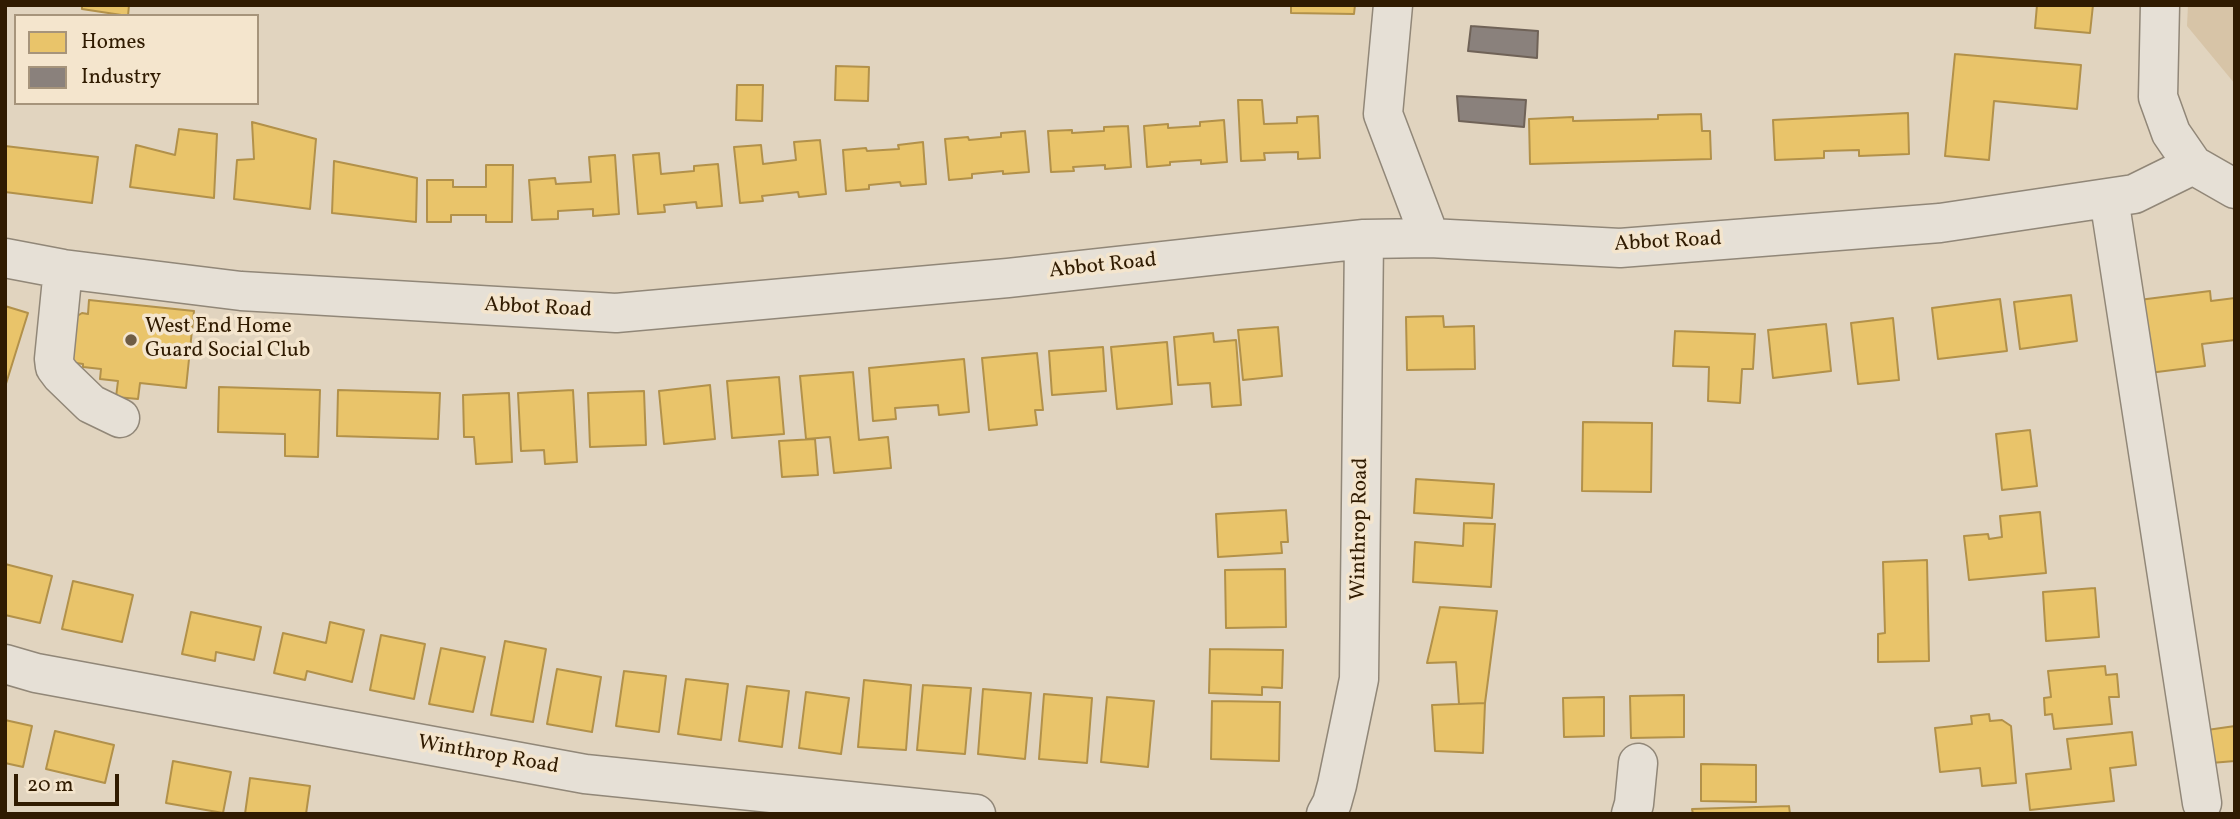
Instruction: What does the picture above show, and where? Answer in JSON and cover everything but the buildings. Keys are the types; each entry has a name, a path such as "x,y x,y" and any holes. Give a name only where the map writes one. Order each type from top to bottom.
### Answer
{"street":[{"path":"1393,5 1383,114 1430,238"},
{"path":"2160,5 2158,97 2171,133 2193,165 2235,189"},
{"name":"Abbot Road","path":"5,258 63,269 241,291 616,313 1008,278 1364,239 1430,238 1620,248 1940,223 2134,194 2193,165"},
{"path":"2109,198 2202,803"},
{"name":"Winthrop Road","path":"1325,814 1332,803 1337,785 1359,679 1364,239"},
{"path":"63,269 55,367 91,404 120,418"},
{"name":"Winthrop Road","path":"5,664 36,673 585,774 976,814"},
{"path":"1631,814 1638,763"}],"shaded area":[{"path":"2188,5 2235,5 2235,84 2187,26"}],"place":[{"name":"West End Home Guard Social Club","path":"131,340"}]}
